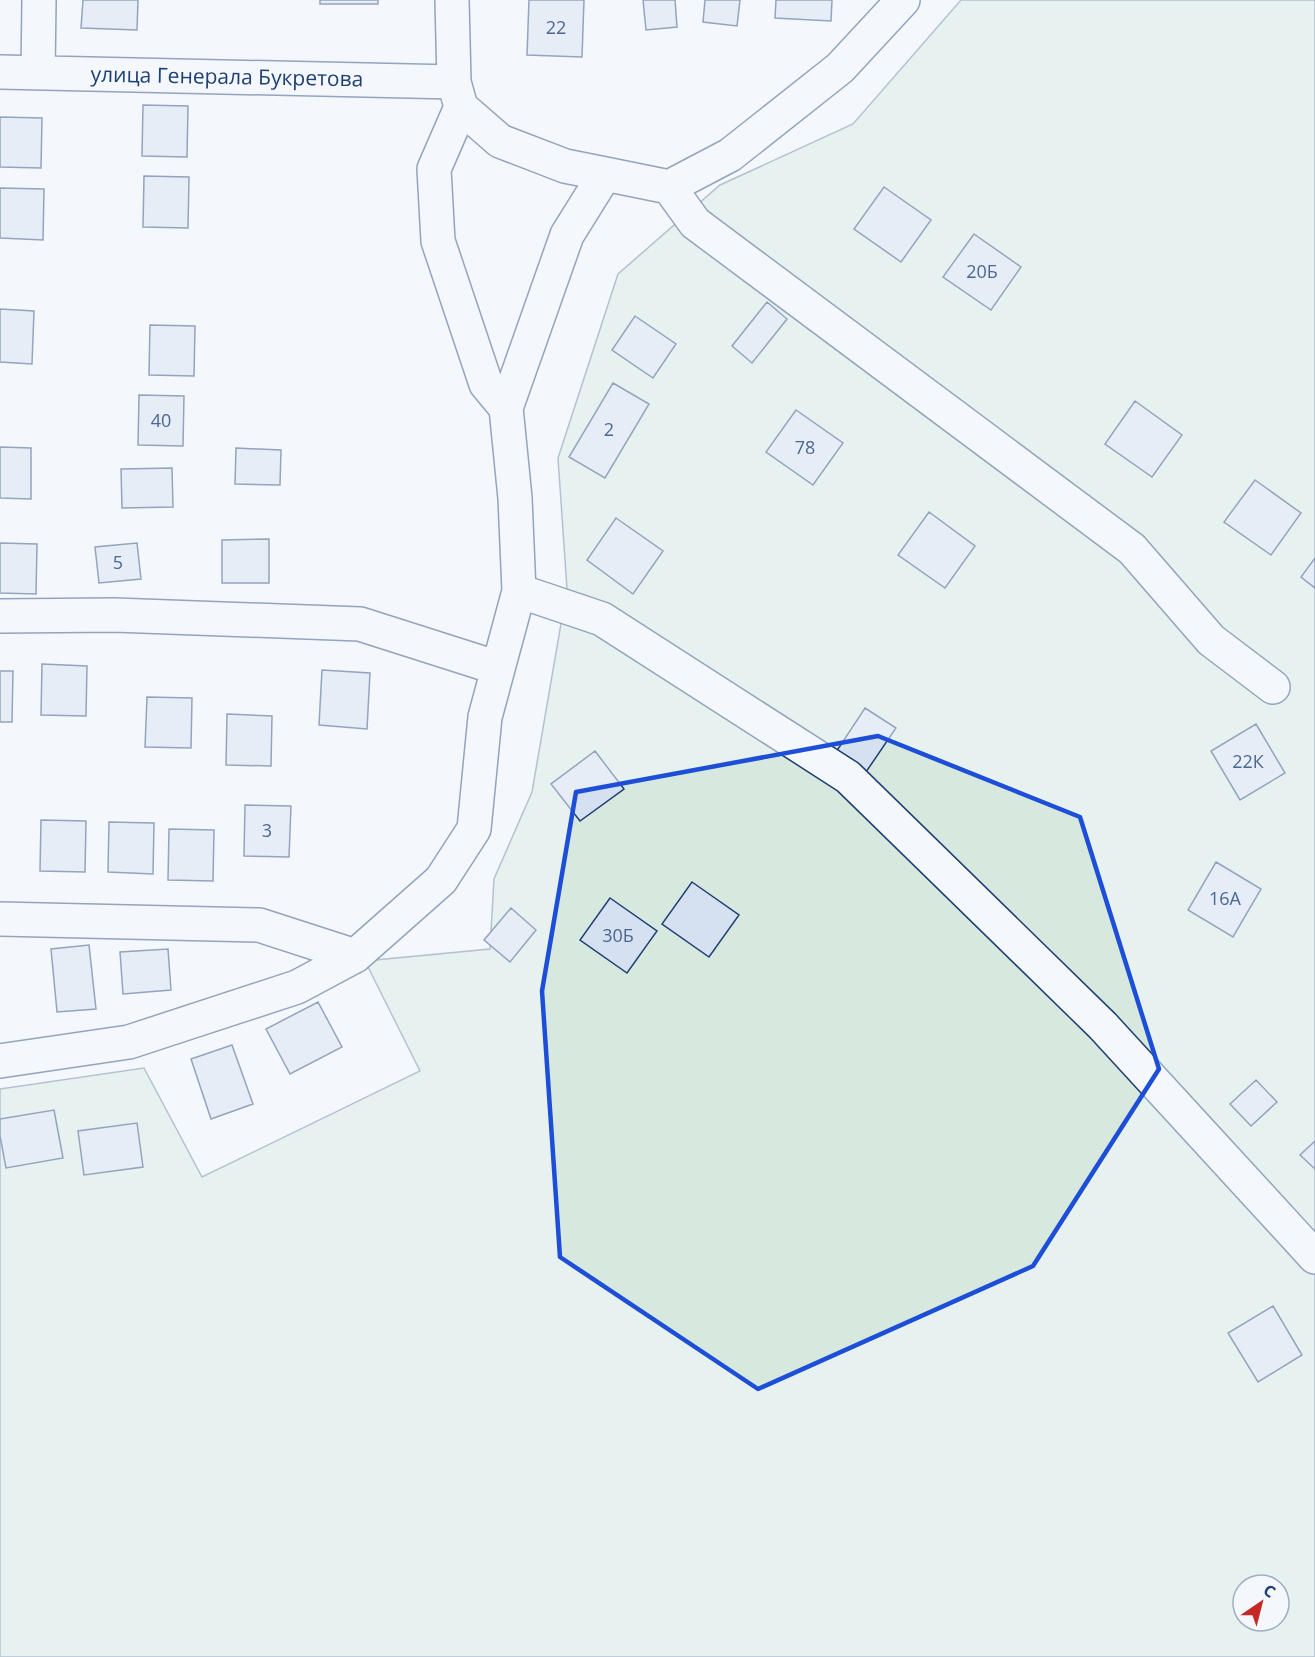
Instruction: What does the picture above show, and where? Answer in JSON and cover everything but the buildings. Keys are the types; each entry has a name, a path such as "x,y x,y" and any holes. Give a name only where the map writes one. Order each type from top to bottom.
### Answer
{"street":[{"path":"38,73 39,0"},
{"path":"452,0 457,94 434,169 438,241 486,384 506,408"},
{"path":"457,94 500,141 565,166 669,187 740,148 840,68 903,0"},
{"name":"улица Генерала Букретова","path":"0,72 457,94"},
{"path":"0,1061 129,1042 297,987 355,957 441,880 474,829 485,717 519,591 515,498 506,408 567,235 605,174"},
{"path":"669,187 695,223 1132,549 1211,640 1273,687"},
{"path":"519,591 602,619 848,777 1103,1026 1315,1257"},
{"path":"0,616 115,615 360,624 498,668"},
{"path":"0,919 259,925 355,957"}],"highlighted area":[{"path":"878,736 1080,817 1159,1069 1033,1266 758,1389 560,1257 542,991 576,792"}],"shaded area":[{"path":"961,0 1315,0 1315,1657 0,1657 0,1089 144,1068 202,1177 420,1071 365,961 490,949 494,879 532,792 567,589 558,458 618,274 720,185 853,124"}]}
